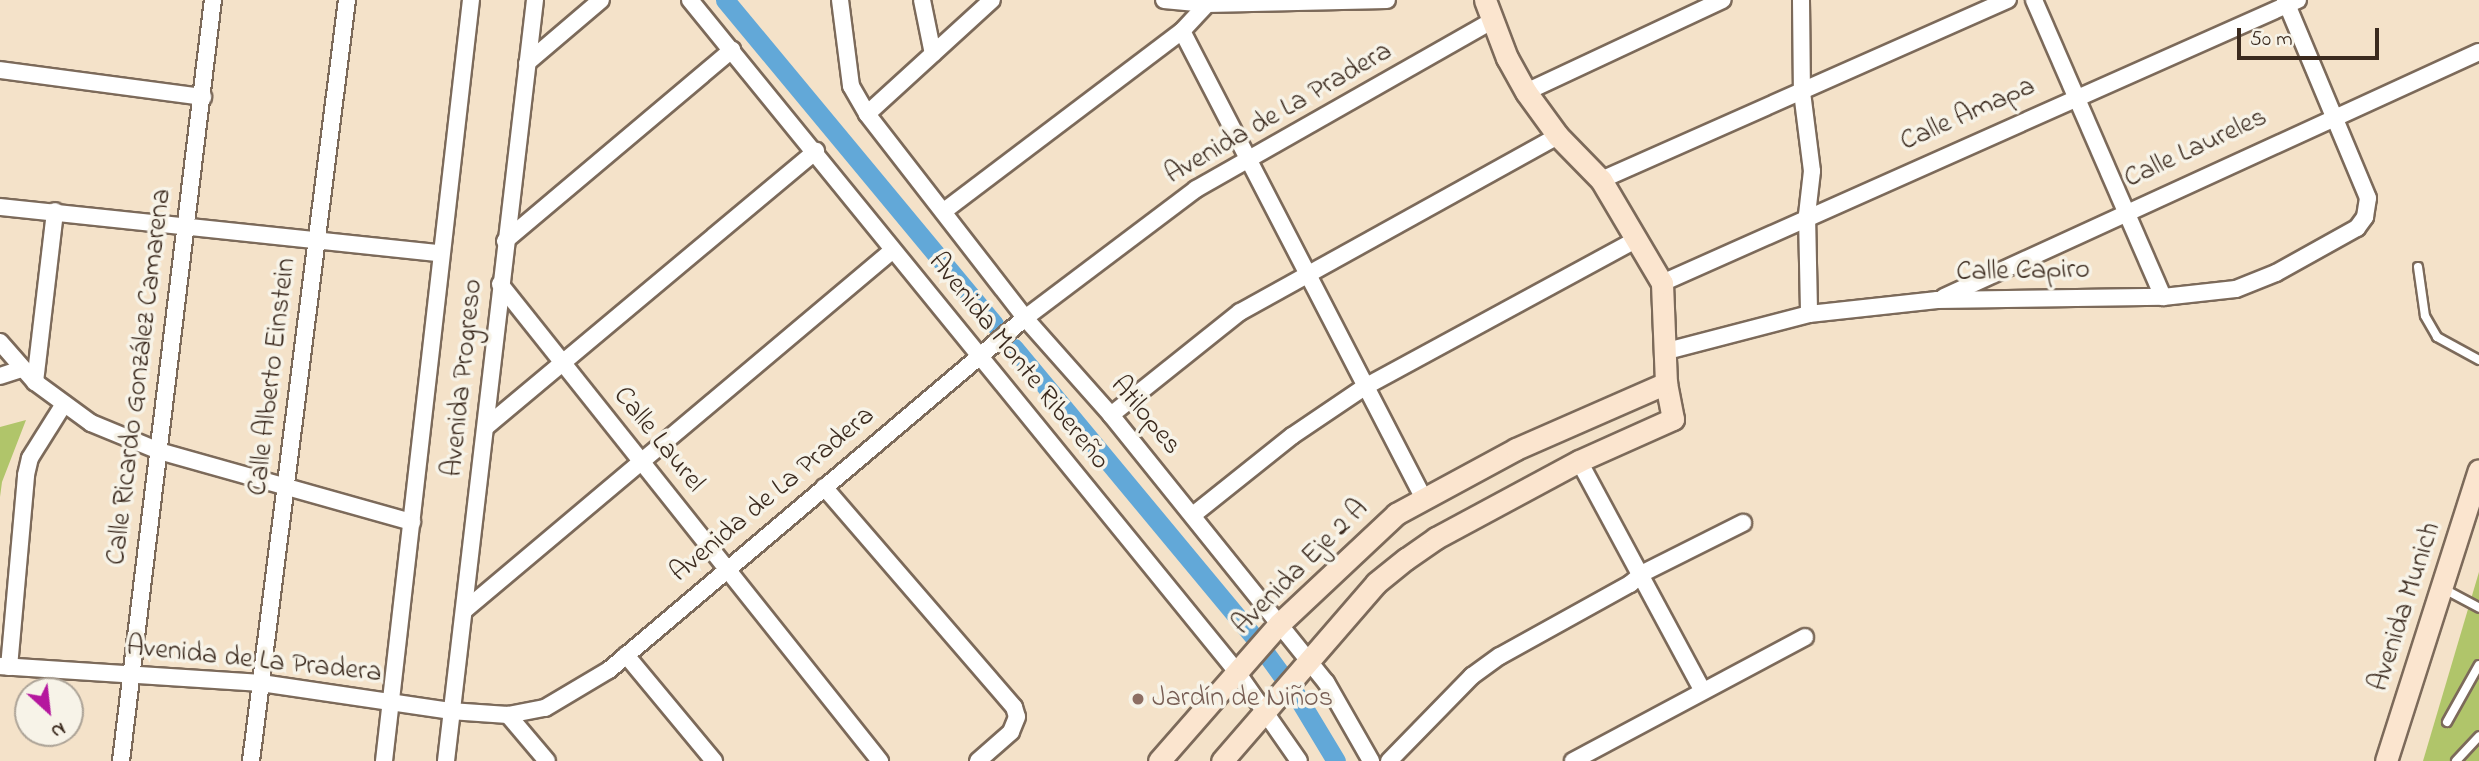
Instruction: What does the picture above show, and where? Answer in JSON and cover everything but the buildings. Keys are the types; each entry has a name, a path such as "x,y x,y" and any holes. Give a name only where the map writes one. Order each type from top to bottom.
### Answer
{"street":[{"name":"Calle Ricardo González Camarena","path":"121,761 159,451 182,226 203,97 213,0"},
{"name":"Calle Alberto Einstein","path":"251,761 347,0"},
{"name":"Avenida Progreso","path":"384,761 394,703 439,253 471,0"},
{"name":"Avenida Progreso","path":"446,761 450,711 466,610 500,284 535,0"},
{"path":"527,63 601,0"},
{"name":"Avenida Monte Ribereño","path":"690,0 816,150 893,250 1237,673 1299,761"},
{"name":"Atilopes","path":"840,0 851,86 867,114 1026,318 1111,415 1193,515 1306,662 1326,682 1371,761"},
{"path":"922,0 933,54"},
{"path":"867,114 992,0"},
{"path":"1164,0 1207,4 1387,0"},
{"path":"1222,761 1376,583 1416,552 1579,461 1673,419 1666,383 1667,351 1662,283 1601,180 1558,136 1526,92 1492,21 1485,0"},
{"path":"1526,92 1722,0"},
{"path":"1801,0 1802,92 1812,171 1807,215 1809,314"},
{"path":"1601,180 2008,0"},
{"path":"2035,0 2073,97 2163,297"},
{"path":"2290,1 2335,114"},
{"name":"Calle Amapa","path":"1662,283 1807,215 2290,1"},
{"path":"944,211 1182,31 1207,4"},
{"name":"Avenida de La Pradera","path":"4,666 261,683 450,711 508,715 561,700 626,655 726,568 1026,318 1196,189 1244,158 1492,21"},
{"path":"1182,31 1244,158 1363,388 1423,497"},
{"path":"505,241 732,50"},
{"name":"Calle Laureles","path":"1937,300 2335,114 2479,52"},
{"path":"0,70 203,97"},
{"name":"Calle Capiro","path":"1667,351 1809,314 1937,300 2163,297 2236,289 2276,273 2357,228 2365,216 2368,198 2335,114"},
{"path":"1111,415 1240,312 1558,136"},
{"path":"487,426 816,150"},
{"path":"0,207 316,238 439,253"},
{"path":"36,382 55,211"},
{"path":"1193,515 1292,436 1363,388 1637,239"},
{"path":"466,610 640,459 893,250"},
{"name":"Calle Laurel","path":"500,284 875,759"},
{"path":"0,342 21,369 91,423 159,451 412,522"},
{"path":"0,376 21,369"},
{"name":"Avenida Eje 2 A","path":"1159,761 1279,624 1366,537 1423,497 1516,449 1666,383"},
{"path":"4,666 26,475 30,458 64,404"},
{"path":"1579,461 1643,573 1703,691"},
{"name":"Avenida Munich","path":"2386,761 2479,470"},
{"path":"824,487 1014,707 1017,717 1011,732 978,761"},
{"path":"1389,761 1472,676 1521,643 1630,584 1643,573 1743,523"},
{"path":"1573,761 1805,637"},
{"path":"626,655 714,761"},
{"path":"508,715 547,761"}],"lane":[{"path":"2418,267 2425,316 2437,337 2478,359 2479,348"},
{"path":"2441,588 2479,608"},
{"path":"2447,722 2479,665"},
{"path":"2456,761 2479,736"}],"green space":[{"path":"26,420 2,482 0,497 0,427"},
{"path":"2479,572 2479,761 2423,761"}],"waterway":[{"path":"725,0 994,324"},
{"path":"1014,348 1254,637"},
{"path":"1267,655 1281,674"},
{"path":"1295,693 1336,761"}],"place":[{"name":"Jardín de Niños","path":"1138,699"}]}
